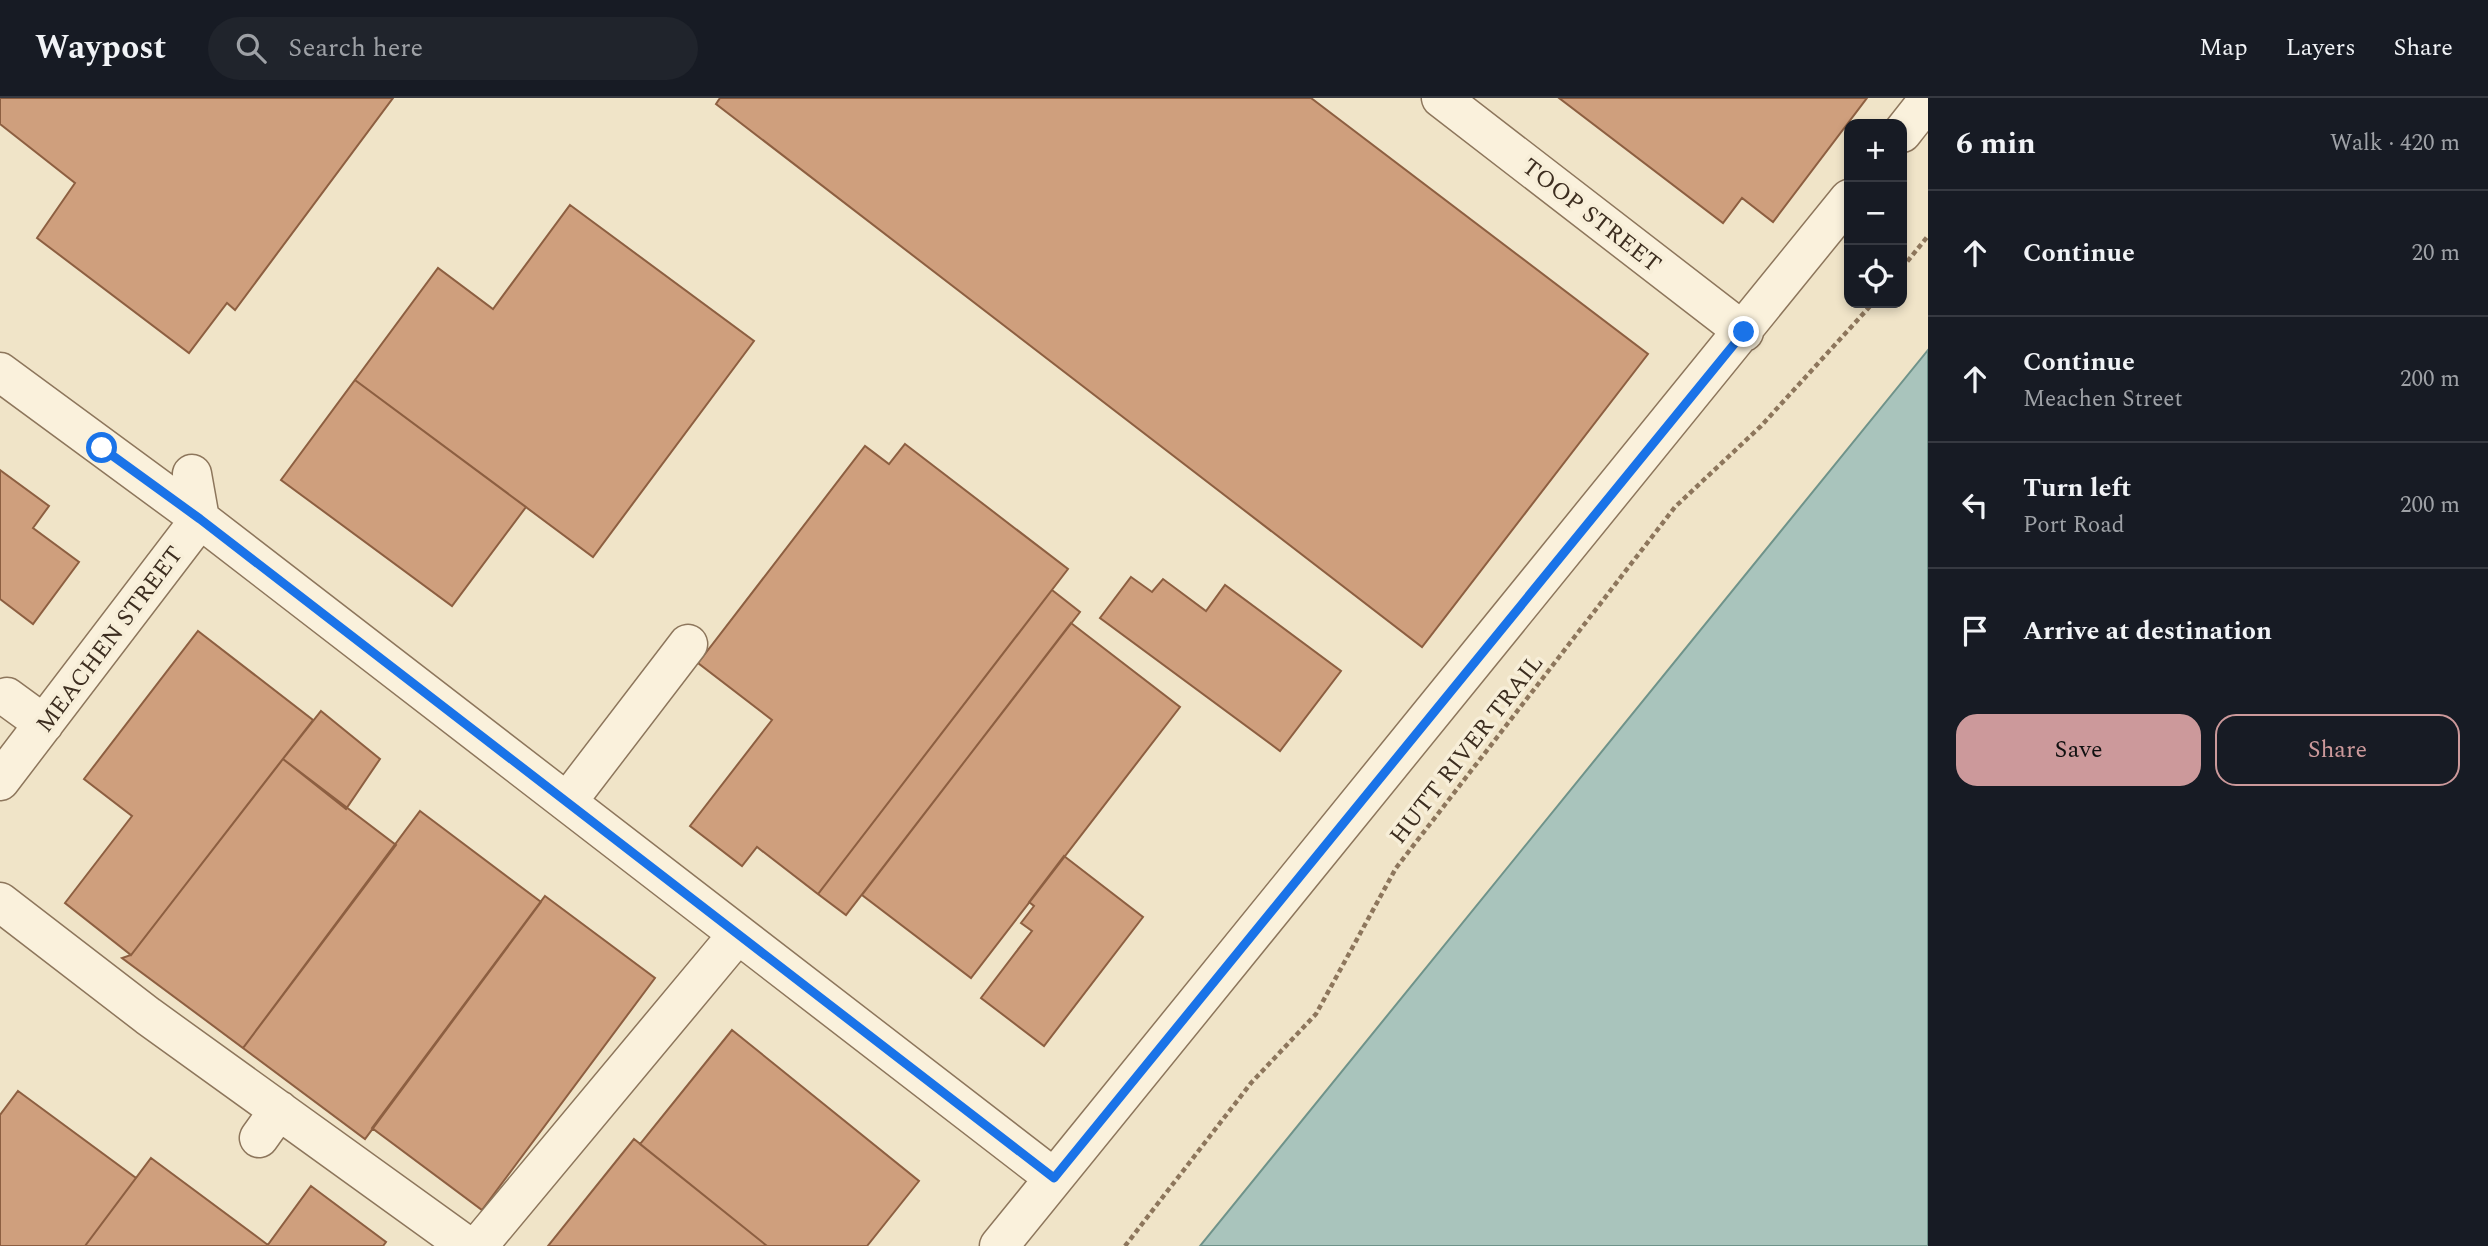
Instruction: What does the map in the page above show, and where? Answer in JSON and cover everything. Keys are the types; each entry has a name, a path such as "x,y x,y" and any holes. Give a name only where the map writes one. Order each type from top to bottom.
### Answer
{"street":[{"name":"TOOP STREET","path":"1441,98 1744,332"},
{"path":"1907,127 1928,100"},
{"path":"999,1246 1744,332 1844,205"},
{"path":"0,372 200,519 1054,1178"},
{"path":"192,474 200,519"},
{"name":"MEACHEN STREET","path":"0,781 200,519"},
{"path":"567,802 688,644"},
{"path":"7,697 44,724"},
{"path":"0,902 140,1026 269,1124 467,1246"},
{"path":"478,1246 738,934"}],"path":[{"path":"1907,262 1928,236"},
{"name":"HUTT RIVER TRAIL","path":"1125,1246 1251,1083 1316,1014 1396,867 1675,507 1761,426 1868,308"}],"water":[{"path":"1928,350 1928,1246 1200,1246"}],"building":[{"path":"0,98 393,98 235,310 227,303 189,353 37,238 75,183 0,124"},
{"path":"720,98 1311,98 1648,354 1422,647 716,104"},
{"path":"1559,98 1867,98 1851,119 1844,119 1844,128 1773,222 1742,198 1723,223"},
{"path":"570,205 754,341 593,557 355,380 438,268 493,309"},
{"path":"355,380 526,507 452,606 281,480"},
{"path":"905,444 1068,569 818,894 757,847 742,866 690,826 772,720 698,663 865,446 889,464"},
{"path":"0,470 49,506 33,528 79,562 33,624 0,599"},
{"path":"1131,577 1152,592 1163,579 1206,611 1225,585 1341,671 1280,751 1100,618"},
{"path":"1052,590 1080,612 846,915 818,894"},
{"path":"1071,623 1180,707 971,978 862,895"},
{"path":"198,631 313,720 131,955 65,903 132,816 84,779"},
{"path":"321,711 380,759 346,809 283,759"},
{"path":"283,759 396,845 243,1048 122,958 131,955"},
{"path":"420,811 541,902 365,1139 243,1048"},
{"path":"1064,856 1143,917 1044,1046 981,998 1032,931 1021,923 1034,906 1029,902"},
{"path":"545,896 655,978 482,1210 372,1128"},
{"path":"732,1030 919,1181 867,1246 767,1246 640,1144"},
{"path":"18,1091 136,1178 85,1246 0,1246 0,1115"},
{"path":"634,1139 767,1246 548,1246"},
{"path":"151,1158 268,1245 85,1246"},
{"path":"311,1186 386,1242 383,1246 267,1246"}],"route":[{"path":"102,448 200,519 1054,1178 1744,332"}]}
